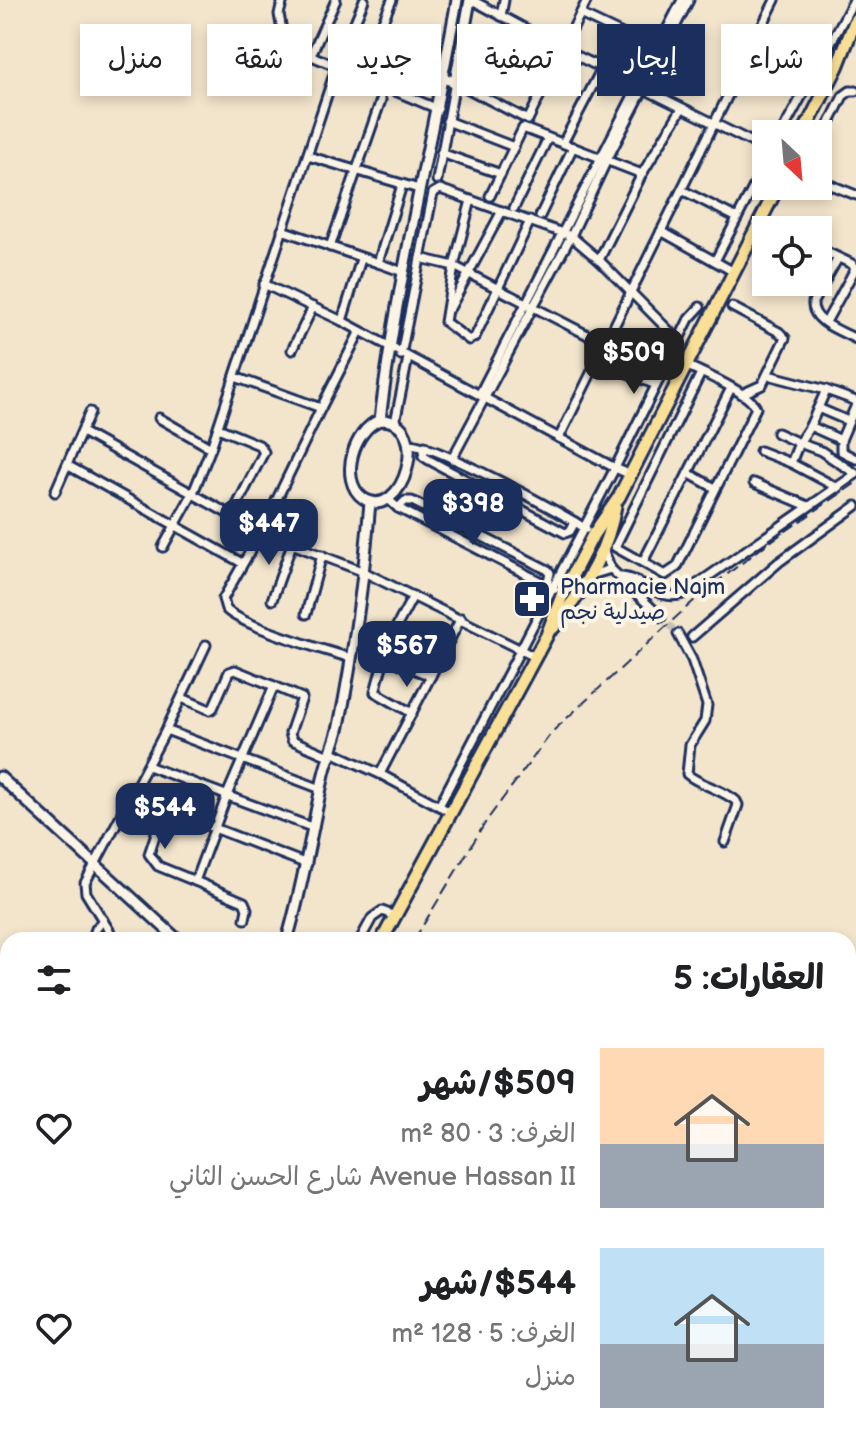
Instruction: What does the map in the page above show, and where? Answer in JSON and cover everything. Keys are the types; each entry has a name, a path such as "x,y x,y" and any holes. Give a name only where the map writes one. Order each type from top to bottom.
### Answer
{"main road":[{"path":"810,120 853,35 856,19"},
{"path":"547,635 555,589 589,532 615,506 771,200"},
{"path":"386,932 547,635 576,601 590,576 612,525 615,506"},
{"path":"589,532 600,539 603,549"},
{"path":"555,589 576,601"}],"street":[{"path":"281,24 279,14 283,0"},
{"path":"312,53 336,0"},
{"path":"354,24 364,0"},
{"path":"382,24 392,0"},
{"path":"380,420 389,348 457,0"},
{"path":"437,180 471,0 516,24"},
{"path":"501,16 504,0"},
{"path":"575,24 587,0"},
{"path":"670,24 682,0"},
{"path":"676,24 689,0"},
{"path":"763,24 775,0"},
{"path":"832,39 854,0"},
{"path":"580,14 601,24"},
{"path":"443,78 455,82"},
{"path":"563,143 597,78"},
{"path":"831,120 843,96 856,91"},
{"path":"163,547 193,493 211,448 328,93"},
{"path":"408,96 438,109"},
{"path":"482,96 528,120 540,96"},
{"path":"452,459 636,96"},
{"path":"659,96 752,142"},
{"path":"559,438 728,96"},
{"path":"788,120 801,96"},
{"path":"330,247 381,100"},
{"path":"599,260 642,174 682,108"},
{"path":"447,121 514,147"},
{"path":"490,196 523,128 642,174"},
{"path":"514,208 548,138"},
{"path":"540,216 573,147"},
{"path":"441,153 501,174"},
{"path":"308,156 419,189"},
{"path":"378,263 402,185"},
{"path":"832,186 856,195"},
{"path":"395,423 420,258 435,190 440,189 567,234 631,290 678,340"},
{"path":"682,190 737,218"},
{"path":"715,261 752,190"},
{"path":"471,200 454,266 445,322 469,340 475,337 530,221"},
{"path":"446,314 502,211"},
{"path":"282,230 403,272"},
{"path":"661,231 734,272"},
{"path":"826,322 855,271 852,264 832,255"},
{"path":"420,258 454,266 605,344"},
{"path":"838,258 813,306 814,315 856,339"},
{"path":"342,321 361,259"},
{"path":"264,284 342,321 631,475"},
{"path":"292,350 313,307"},
{"path":"408,444 425,446 506,485 589,532 615,468 678,340 689,319 700,307"},
{"path":"732,307 784,336 762,385 742,394"},
{"path":"351,658 316,648 230,614 223,599 261,532 360,331"},
{"path":"597,360 656,385"},
{"path":"686,365 731,388 753,401 755,411 676,570 665,575 615,547 701,373"},
{"path":"768,375 826,390 856,403 841,440 841,451 856,459"},
{"path":"235,377 321,408"},
{"path":"643,562 731,388"},
{"path":"791,463 826,390"},
{"path":"818,408 848,421"},
{"path":"55,492 90,412"},
{"path":"159,418 211,448"},
{"path":"380,420 395,423 402,429 408,444 405,475 388,499 370,502 359,495 355,487 352,460 364,431 372,423 380,420"},
{"path":"810,426 841,440"},
{"path":"218,428 264,449 264,455 232,515"},
{"path":"845,431 856,436"},
{"path":"82,432 261,532 364,572 535,657"},
{"path":"622,577 638,581 666,597 683,594 856,474 821,451 777,433"},
{"path":"425,446 425,458 565,533 575,522"},
{"path":"760,451 791,463 838,488"},
{"path":"67,465 242,563"},
{"path":"688,473 715,488"},
{"path":"754,483 808,506"},
{"path":"500,497 506,485"},
{"path":"388,499 398,508 555,589"},
{"path":"398,508 405,501 412,501 477,532 548,570 555,589 439,806"},
{"path":"289,932 307,864 351,658 364,572 370,502"},
{"path":"692,637 779,562 856,506"},
{"path":"471,544 477,532"},
{"path":"272,600 292,544"},
{"path":"603,549 611,569 661,617"},
{"path":"306,614 322,555"},
{"path":"590,576 611,569"},
{"path":"392,635 413,596"},
{"path":"380,774 461,618"},
{"path":"678,634 692,660 707,705 706,717 688,751 687,774 736,801 738,805 725,842"},
{"path":"110,932 84,886 148,766 206,645"},
{"path":"412,713 376,694 375,687 382,666 387,661 393,661 431,676"},
{"path":"182,698 210,710 229,672 235,670 274,686 302,698 290,733 292,740 380,774 452,813"},
{"path":"195,881 227,795 274,686"},
{"path":"166,730 321,789"},
{"path":"148,766 314,828"},
{"path":"0,777 169,932"},
{"path":"132,796 307,864"},
{"path":"164,809 148,849 151,859 158,866 244,902 247,909 245,919"},
{"path":"365,932 375,915 382,911 395,916"},
{"path":"95,932 103,920"}],"tunnel":[{"path":"661,617 678,634"}],"railway":[{"path":"419,932 487,820 552,732 699,596 764,546 856,483"}],"place":[{"name":"Pharmacie Najm صيدلية نجم","path":"532,599"}]}
